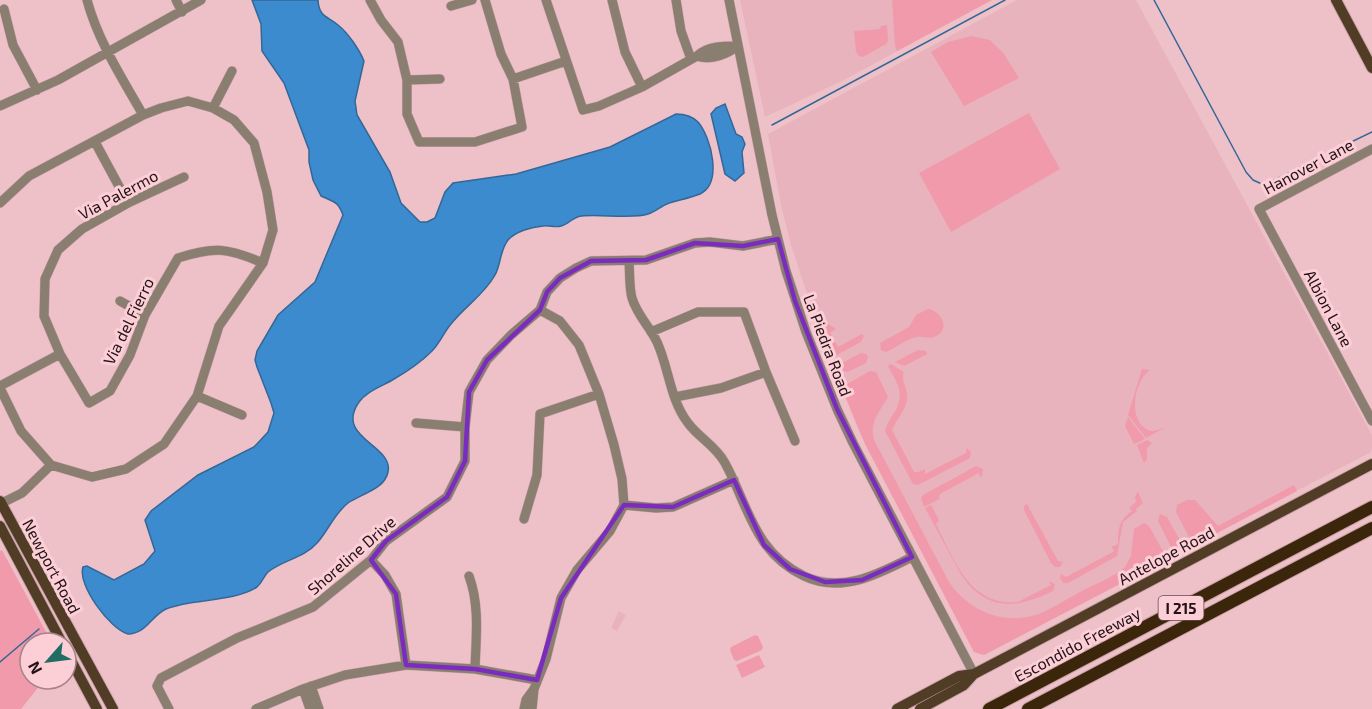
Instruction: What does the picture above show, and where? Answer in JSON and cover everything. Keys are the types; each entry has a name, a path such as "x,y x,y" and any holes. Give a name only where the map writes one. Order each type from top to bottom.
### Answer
{"highway":[{"name":"Escondido Freeway","path":"989,709 1372,507"},
{"name":"I 215","path":"1028,709 1372,528"}],"main road":[{"path":"1336,0 1372,68"},
{"name":"Antelope Road","path":"920,709 964,685 974,674 1372,464"},
{"name":"Newport Road","path":"0,504 113,709"},
{"name":"Newport Road","path":"0,526 56,631"},
{"path":"78,673 97,709"},
{"name":"Antelope Road","path":"897,709 959,676 974,674"}],"street":[{"path":"87,0 92,18 108,52 143,115"},
{"path":"176,0 182,12"},
{"path":"0,106 37,90 201,0"},
{"path":"370,0 381,20 398,42 407,80 407,114 419,142 475,142 522,127 513,79 501,54 485,0"},
{"path":"451,6 472,0"},
{"path":"546,0 584,110 599,106 642,87 694,58 702,51 738,46"},
{"path":"612,0 625,52 642,87"},
{"path":"676,0 681,31 694,58"},
{"name":"La Piedra Road","path":"729,0 778,239 795,301 837,409 974,674"},
{"path":"4,9 13,45 37,90"},
{"path":"513,79 566,61"},
{"path":"213,108 232,71"},
{"path":"407,80 440,79"},
{"path":"0,203 29,176 143,115 188,101 213,108 234,120 254,143 267,192 273,230 263,263 219,326 197,396 164,444 126,469 92,477 51,465 21,431 0,387 60,354"},
{"path":"95,142 128,203"},
{"name":"Hanover Lane","path":"1259,209 1372,149"},
{"name":"Via Palermo","path":"89,403 60,354 44,316 45,279 58,250 82,229 128,203 184,177"},
{"name":"Albion Lane","path":"1259,209 1372,421"},
{"name":"Shoreline Drive","path":"169,709 157,686 158,682 237,638 314,607 370,560 386,541 447,497 465,461 465,427 469,392 488,360 511,335 540,310 547,292 560,278 591,261 629,262 657,257 695,243 743,246 778,239"},
{"name":"Via del Fierro","path":"89,403 110,391 130,355 145,315 178,258 216,249 237,252 263,263"},
{"path":"629,262 632,299 642,320 657,342 680,412 724,460 755,529 764,545 776,559 806,577 825,582 846,583 878,574 912,557"},
{"path":"120,301 145,315"},
{"path":"524,709 546,659 561,598 577,570 610,531 624,505 622,479 614,445 599,394 579,345 560,321 540,310"},
{"path":"651,332 698,312 744,312 795,441"},
{"path":"675,397 721,388 766,372"},
{"path":"524,519 537,475 540,414 599,394"},
{"path":"197,396 242,415"},
{"path":"416,423 465,427"},
{"path":"0,504 22,493 51,465"},
{"path":"624,505 673,507 734,480"},
{"path":"370,560 385,576 396,594 406,665"},
{"path":"469,576 475,592 477,618 475,669"},
{"path":"256,709 307,687 345,675 406,665 475,669 535,685"},
{"path":"532,709 535,685"},
{"path":"307,687 310,709"},
{"path":"307,687 319,709"}],"highlighted area":[{"path":"778,239 795,301 837,409 912,557 862,580 825,582 790,569 764,545 734,480 673,507 624,505 561,598 537,680 475,669 406,665 396,594 371,560 386,541 447,497 465,461 469,392 487,360 540,310 547,292 560,278 591,261 646,260 695,243 743,246"}],"shaded area":[{"path":"740,0 992,0 844,80 765,117"},
{"path":"892,0 992,0 897,51"},
{"path":"1017,0 1136,0 1372,435 1372,447 1371,452 984,655 974,652 856,424 823,343 791,245 768,134"},
{"path":"887,25 888,41 886,44 863,57 859,56 856,52 854,31 880,29 881,26"},
{"path":"971,36 990,40 1004,54 1019,78 964,106 931,52 948,42"},
{"path":"1029,113 1060,169 951,232 919,173"},
{"path":"928,309 937,313 942,320 943,329 940,333 931,338 913,338 886,352 881,350 880,343 909,327 916,315"},
{"path":"814,315 836,329 830,333 838,347 862,334 864,336 861,342 837,355 827,351"},
{"path":"918,350 926,351 927,354 904,366 895,362"},
{"path":"861,353 868,356 866,363 848,372 843,371 842,363"},
{"path":"891,364 904,372 903,379 907,396 904,408 892,430 914,472 925,469 925,474 966,453 967,448 971,452 970,458 918,485 913,484 885,431 898,406 900,394 888,366"},
{"path":"1142,369 1150,370 1144,375 1137,391 1135,410 1137,418 1141,425 1150,431 1166,427 1146,438 1128,415"},
{"path":"870,371 876,372 888,397 874,422 874,440 949,582 966,601 1000,617 1026,617 1039,614 1109,578 1125,567 1131,556 1134,529 1144,523 1149,526 1164,553 1160,563 984,655 974,652 865,444 844,393 847,384"},
{"path":"1128,417 1145,439 1134,444 1125,426"},
{"path":"1147,440 1152,443 1147,448 1147,459 1144,463 1137,445"},
{"path":"976,466 983,469 982,476 980,477 979,473 940,494 939,499 924,507 921,498 923,495"},
{"path":"1294,485 1297,491 1200,542 1190,539 1176,512 1177,505 1187,500 1195,500 1218,526"},
{"path":"1138,492 1143,503 1123,522 1117,556 1068,583 1063,583 1060,578 1061,574 1066,577 1113,552 1111,547 1118,544 1120,525 1132,511 1129,508 1136,502 1135,496"},
{"path":"1027,504 1058,561 1063,562 1060,567 1055,567 1051,563 1024,510"},
{"path":"931,505 939,520 936,524 957,566 976,589 987,597 1001,602 1018,602 1051,585 1049,581 1055,584 1053,591 1026,602 1013,604 1001,603 989,600 978,594 959,571 925,508"},
{"path":"1160,514 1167,517 1183,546 1179,553 1173,551 1158,521"},
{"path":"2,550 46,631 18,631 18,691 35,691 21,709 0,709 0,551"},
{"path":"619,611 626,615 617,631 611,628"},
{"path":"755,635 758,636 762,650 737,661 734,660 731,647"},
{"path":"759,655 765,667 742,678 736,665"}],"water":[{"path":"252,0 318,0 324,16 338,25 356,46 364,61 355,101 357,115 390,172 401,203 420,222 427,222 435,218 445,192 453,183 516,174 610,147 676,114 693,118 703,129 710,148 713,170 707,188 700,194 669,203 648,214 579,216 561,226 534,227 511,237 503,248 497,271 490,282 456,318 432,351 409,370 371,392 359,402 353,414 354,424 359,433 382,455 387,463 388,472 382,483 372,491 348,503 312,548 268,572 257,587 236,596 188,603 166,609 144,628 128,634 113,624 96,605 85,584 82,575 83,567 87,566 114,580 144,564 155,551 145,520 151,511 198,475 254,447 268,432 274,413 255,360 257,351 278,315 315,282 343,215 337,204 321,196 313,180 309,150 284,83 262,51 261,24"},
{"path":"725,104 736,134 742,137 745,144 742,152 744,173 735,181 725,174 711,114 716,108"}],"waterway":[{"path":"772,125 1005,0"},
{"path":"1154,0 1246,172 1253,180 1264,185 1313,161"},
{"path":"1341,147 1372,132"},
{"path":"0,662 39,629"}]}
